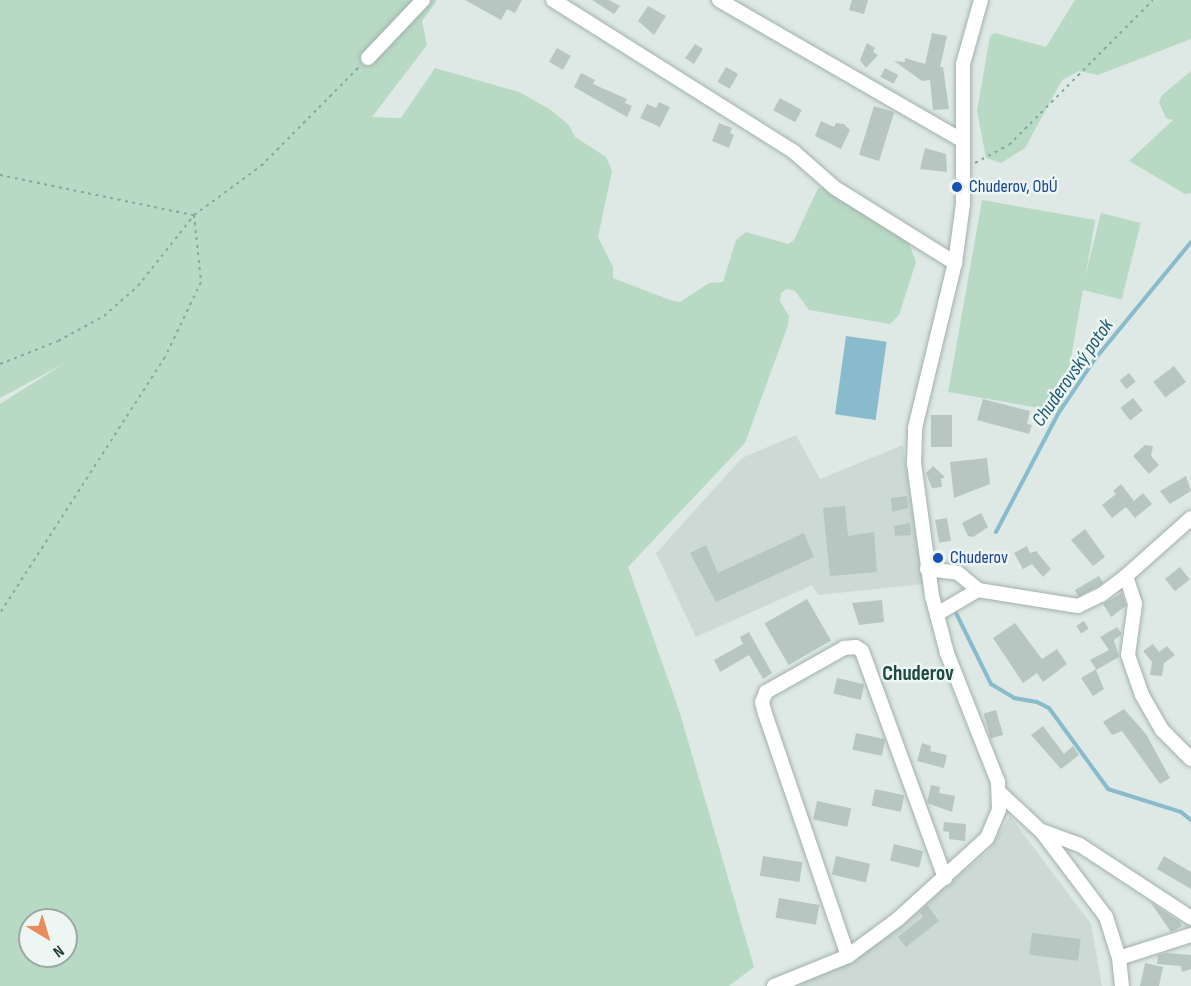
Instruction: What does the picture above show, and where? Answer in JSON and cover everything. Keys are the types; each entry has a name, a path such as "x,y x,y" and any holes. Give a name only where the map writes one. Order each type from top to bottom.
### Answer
{"street":[{"path":"368,58 423,0"},
{"path":"553,0 794,153 835,188 955,263"},
{"path":"719,0 961,140"},
{"path":"981,0 963,64 961,140 963,204 955,263 915,428 914,463 927,569 942,611 947,653 1001,794 1040,830 1106,917 1119,958 1122,986"},
{"path":"927,569 968,582 1078,606 1101,595 1126,576 1191,518"},
{"path":"1126,576 1135,604 1128,655 1142,695 1162,730 1191,759"},
{"path":"942,611 962,599 968,582"},
{"path":"848,956 765,714 762,702 766,692 844,648 856,646 861,651 945,878"},
{"path":"774,986 848,956 898,919 987,838 994,824 1001,794"},
{"path":"1040,830 1080,846 1191,918"},
{"path":"1119,958 1191,935"}],"path":[{"path":"962,170 1009,145 1153,0"},
{"path":"0,364 58,341 104,316 138,286 194,215 261,166 368,58"},
{"path":"0,175 194,215"},
{"path":"0,613 165,357 201,282 194,215"}],"shaded area":[{"path":"796,435 820,479 903,445 923,584 818,595 812,585 696,637 656,553 742,458"},
{"path":"1010,816 1091,924 1102,986 798,986 894,931 989,850"}],"green space":[{"path":"0,0 437,0 422,21 427,45 372,117 401,118 435,68 519,92 551,110 569,125 575,137 606,157 612,171 598,237 613,267 613,278 670,300 680,302 709,283 723,282 736,240 746,232 788,244 794,240 818,188 830,187 909,243 916,262 899,315 890,324 809,310 795,291 786,289 781,293 780,301 789,316 788,325 745,443 628,567 679,710 754,967 729,986 0,986 0,404 65,363 0,398"},
{"path":"1075,0 1191,0 1191,39 1098,75 1079,71 1062,80 1025,148 1001,163 986,158 977,111 990,36 995,33 1046,47"},
{"path":"1191,71 1191,193 1185,194 1129,161 1173,120 1166,118 1159,102 1162,95"},
{"path":"982,200 1095,220 1061,412 948,392"},
{"path":"1101,213 1141,223 1122,300 1082,290"}],"water":[{"path":"846,336 887,342 876,420 835,414"}],"building":[{"path":"465,0 522,0 515,13 507,9 501,20"},
{"path":"592,0 609,0 620,6 614,14"},
{"path":"852,0 868,0 864,14 849,10"},
{"path":"648,6 666,16 654,35 638,21"},
{"path":"932,33 947,36 940,67 943,67 949,109 933,110 930,80 922,81 894,61 905,62 905,58 925,64"},
{"path":"867,43 875,48 873,52 878,55 866,68 860,60"},
{"path":"695,44 703,49 694,64 685,58"},
{"path":"557,48 571,56 563,70 549,62"},
{"path":"726,67 738,74 730,89 718,82"},
{"path":"885,68 898,75 894,84 880,77"},
{"path":"581,73 595,80 593,84 627,99 625,103 632,106 627,117 574,87"},
{"path":"780,98 802,110 795,122 773,110"},
{"path":"659,102 670,107 660,127 640,118 647,104 656,108"},
{"path":"874,106 894,112 879,161 859,155"},
{"path":"821,121 834,127 836,123 844,124 850,130 841,149 815,136"},
{"path":"719,123 732,128 730,133 734,135 729,148 712,141"},
{"path":"925,148 946,154 947,172 920,169"},
{"path":"1174,366 1186,382 1165,398 1153,382"},
{"path":"1129,373 1136,382 1126,389 1120,380"},
{"path":"1133,398 1143,411 1130,420 1120,408"},
{"path":"983,399 1030,411 1027,424 1032,425 1029,434 977,420"},
{"path":"931,415 952,415 952,447 931,447"},
{"path":"1145,445 1153,446 1151,456 1159,465 1149,474 1133,456"},
{"path":"987,458 990,484 954,498 950,462"},
{"path":"933,466 945,477 941,479 942,487 932,488 926,473"},
{"path":"1186,476 1191,491 1170,504 1160,491"},
{"path":"1121,484 1134,501 1143,493 1152,504 1135,518 1126,507 1112,518 1102,505 1116,494 1113,491"},
{"path":"907,496 908,508 892,512 891,498"},
{"path":"845,506 848,536 874,532 877,572 830,576 823,508"},
{"path":"981,513 988,527 973,537 968,536 962,523"},
{"path":"947,518 951,541 939,543 935,520"},
{"path":"910,523 911,535 895,536 894,526"},
{"path":"1085,529 1105,557 1093,566 1071,540"},
{"path":"804,533 814,557 716,602 690,553 706,545 718,573"},
{"path":"1027,546 1030,553 1036,551 1051,569 1043,577 1032,564 1023,569 1014,553"},
{"path":"1180,567 1190,580 1175,591 1165,579"},
{"path":"1099,576 1103,583 1079,597 1075,590"},
{"path":"1122,593 1126,606 1111,617 1103,604"},
{"path":"807,599 831,641 789,665 765,624"},
{"path":"882,600 884,622 859,625 852,603"},
{"path":"1084,621 1089,629 1081,633 1076,626"},
{"path":"1015,623 1042,659 1057,649 1067,664 1043,682 1037,673 1023,683 993,638"},
{"path":"1117,627 1122,634 1114,640 1119,657 1096,670 1104,689 1093,696 1081,678 1096,669 1090,660 1109,650 1100,637"},
{"path":"749,632 772,673 763,679 749,655 720,672 714,660 743,644 740,637"},
{"path":"1153,644 1159,652 1167,646 1175,655 1164,663 1162,676 1150,675 1152,662 1143,651"},
{"path":"837,678 864,684 861,700 833,694"},
{"path":"1124,709 1146,734 1170,778 1160,784 1122,731 1112,735 1103,722"},
{"path":"996,710 1003,735 991,739 984,714"},
{"path":"1043,726 1064,754 1073,746 1079,755 1061,769 1031,735"},
{"path":"856,733 885,739 882,756 852,750"},
{"path":"922,743 931,746 930,751 947,755 944,768 917,761"},
{"path":"931,785 940,787 939,793 955,796 952,812 927,803"},
{"path":"875,789 904,795 901,812 871,806"},
{"path":"817,801 851,808 847,827 813,820"},
{"path":"944,822 966,824 965,841 949,839 949,832 943,831"},
{"path":"894,844 923,851 919,868 890,860"},
{"path":"763,856 803,862 799,882 760,876"},
{"path":"836,856 870,864 866,882 832,875"},
{"path":"1164,856 1191,872 1191,889 1157,869"},
{"path":"779,898 819,905 816,925 776,918"},
{"path":"1151,903 1179,921 1182,926 1171,932"},
{"path":"927,905 939,921 906,947 898,937 923,917 920,912"},
{"path":"1032,933 1081,939 1078,961 1029,955"},
{"path":"1166,953 1191,955 1191,969 1182,972 1181,966 1157,964 1158,955"},
{"path":"1145,963 1163,967 1159,986 1140,986"}],"waterway":[{"name":"Chuderovský potok","path":"996,532 1058,414 1095,359 1191,242"},
{"name":"Chuderovský potok","path":"954,609 991,684 1014,698 1037,702 1049,708 1108,789 1181,812 1191,820"}],"place":[{"name":"Chuderov, ObÚ","path":"957,187"},
{"name":"Chuderov","path":"938,558"}],"district":[{"name":"Chuderov","path":"918,674"}]}
